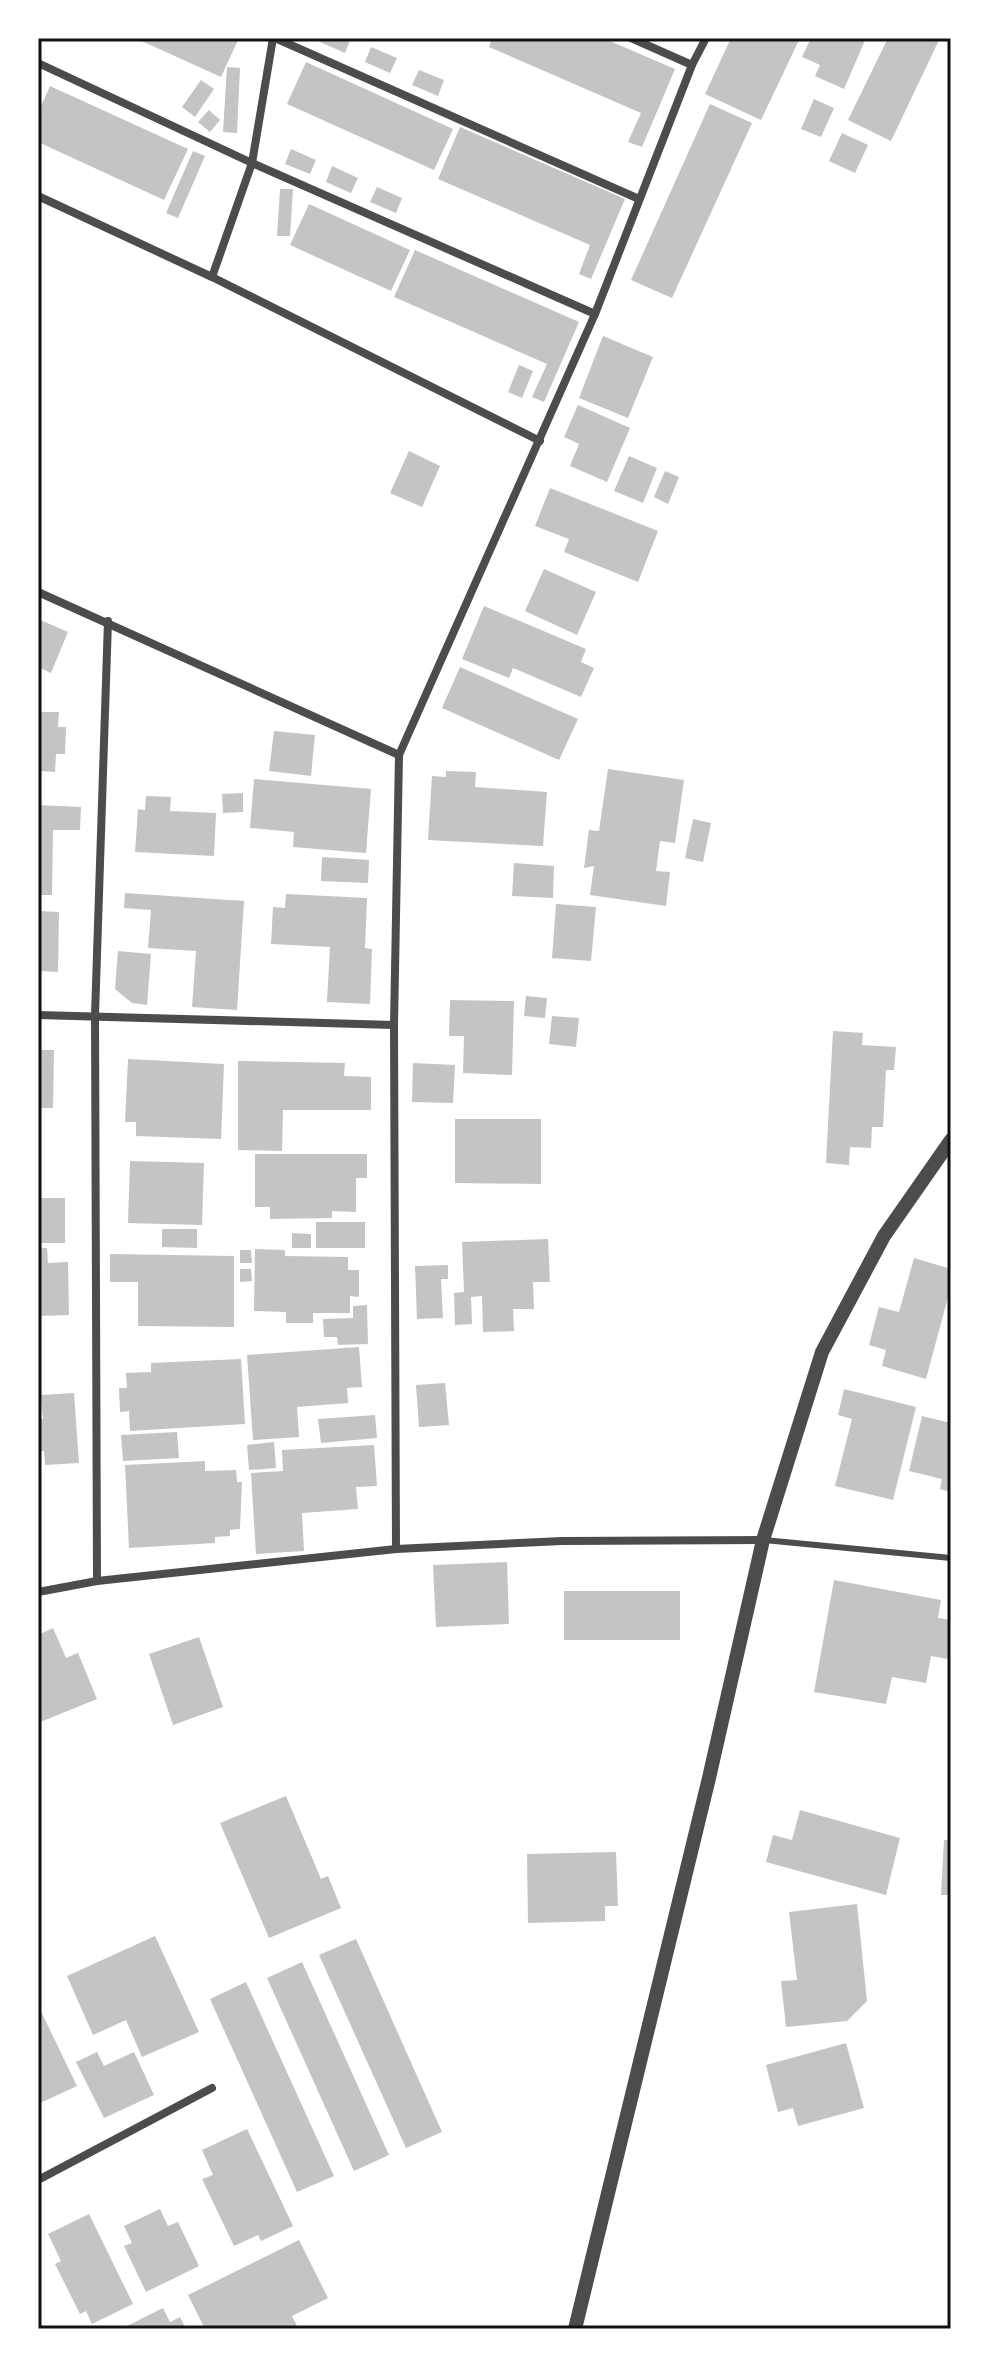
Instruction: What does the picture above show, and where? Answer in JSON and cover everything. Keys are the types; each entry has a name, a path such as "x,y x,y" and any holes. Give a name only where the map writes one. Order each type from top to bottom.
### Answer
{"street":[{"path":"212,277 252,163 274,38 639,199"},
{"path":"631,38 692,65"},
{"path":"396,1549 394,1025 399,755 595,314 692,65 706,38"},
{"path":"38,63 252,163 595,314"},
{"path":"38,196 212,277 540,441"},
{"path":"38,592 399,755"},
{"path":"97,1581 95,1015 108,621"},
{"path":"38,1015 394,1025"},
{"path":"575,2329 709,1778 763,1540 822,1352 884,1236 951,1140"},
{"path":"38,1592 97,1581 396,1549 562,1541 763,1540"},
{"path":"38,2180 212,2088"}],"lane":[{"path":"763,1540 951,1558"}],"building":[{"path":"135,38 239,38 221,77"},
{"path":"321,38 351,38 345,53 320,42"},
{"path":"492,38 603,38 675,69 642,147 628,142 641,113 489,47"},
{"path":"731,38 800,38 761,120 705,94"},
{"path":"811,38 866,38 844,89 815,76 820,65 802,57"},
{"path":"888,38 940,38 891,141 848,120"},
{"path":"371,47 397,58 390,73 365,62"},
{"path":"306,62 453,129 434,170 287,104"},
{"path":"227,67 240,68 237,133 223,132"},
{"path":"419,70 444,80 438,96 412,85"},
{"path":"201,80 214,89 195,117 182,107"},
{"path":"50,86 188,149 164,200 38,142 38,113"},
{"path":"814,99 834,108 821,137 801,129"},
{"path":"710,104 752,123 672,298 631,280"},
{"path":"209,110 220,120 210,132 198,122"},
{"path":"460,127 625,199 591,279 579,274 590,245 438,179"},
{"path":"842,133 868,145 855,173 829,161"},
{"path":"291,149 316,160 310,174 285,164"},
{"path":"193,151 205,156 178,218 166,213"},
{"path":"332,166 358,178 351,193 326,182"},
{"path":"377,187 402,198 396,213 370,202"},
{"path":"280,189 293,189 290,236 277,236"},
{"path":"309,204 410,250 391,291 290,245"},
{"path":"415,250 579,322 544,402 532,397 547,364 394,297"},
{"path":"603,336 653,357 628,418 579,398"},
{"path":"519,365 533,371 522,398 508,392"},
{"path":"578,405 630,428 607,482 570,466 579,444 564,437"},
{"path":"409,451 440,466 422,507 390,493"},
{"path":"629,456 657,468 643,503 614,491"},
{"path":"665,471 679,477 668,504 654,497"},
{"path":"550,488 658,531 638,582 564,552 569,539 535,526"},
{"path":"544,569 596,592 577,635 525,611"},
{"path":"484,606 586,649 581,662 594,668 581,697 513,668 509,678 462,659"},
{"path":"38,619 68,632 51,673 38,667"},
{"path":"460,667 578,719 559,760 442,708"},
{"path":"38,712 59,712 58,727 66,727 65,754 56,754 55,772 38,771"},
{"path":"274,731 315,735 311,776 269,771"},
{"path":"608,769 684,780 675,843 660,841 656,871 670,872 666,906 590,895 594,866 584,868 589,830 599,831"},
{"path":"446,771 476,772 475,787 547,792 543,846 428,840 432,776 446,777"},
{"path":"254,779 371,789 366,853 293,847 294,832 250,828"},
{"path":"243,793 243,812 223,813 222,794"},
{"path":"146,796 171,797 170,811 216,813 214,856 135,852 138,809 145,810"},
{"path":"38,805 81,807 80,830 53,830 52,895 38,895"},
{"path":"693,819 711,823 703,862 685,858"},
{"path":"322,857 369,860 368,883 321,881"},
{"path":"514,863 554,866 553,898 512,896"},
{"path":"125,893 244,901 237,1010 192,1007 196,951 148,948 151,910 124,908"},
{"path":"286,894 367,898 365,948 372,949 370,1004 327,1002 330,947 271,944 273,907 285,908"},
{"path":"556,904 596,907 591,961 552,958"},
{"path":"38,911 59,912 58,972 38,971"},
{"path":"118,951 151,954 147,1005 132,1003 115,989"},
{"path":"526,996 547,998 545,1018 524,1016"},
{"path":"450,1000 514,1001 512,1075 463,1073 464,1036 449,1036"},
{"path":"552,1016 579,1018 576,1047 549,1044"},
{"path":"833,1031 863,1033 862,1045 896,1047 894,1070 886,1070 883,1127 872,1127 871,1148 850,1147 849,1165 826,1163"},
{"path":"38,1050 54,1050 53,1108 38,1108"},
{"path":"128,1059 224,1064 221,1139 136,1136 136,1122 125,1122"},
{"path":"238,1061 345,1063 344,1076 371,1077 371,1110 283,1110 282,1151 238,1150"},
{"path":"413,1063 455,1065 453,1103 412,1102"},
{"path":"455,1119 541,1119 541,1184 455,1183"},
{"path":"255,1154 367,1154 367,1178 356,1178 356,1212 332,1211 332,1218 270,1219 270,1207 255,1207"},
{"path":"130,1161 204,1163 202,1225 128,1223"},
{"path":"38,1198 65,1198 65,1243 38,1243"},
{"path":"316,1222 365,1222 365,1248 316,1248"},
{"path":"162,1229 197,1229 197,1248 162,1247"},
{"path":"292,1233 311,1234 311,1248 292,1248"},
{"path":"548,1239 550,1282 533,1282 534,1309 513,1309 514,1331 483,1332 482,1296 471,1297 472,1324 455,1325 454,1293 464,1292 462,1242"},
{"path":"38,1248 47,1248 48,1263 68,1262 69,1315 38,1316"},
{"path":"255,1249 285,1250 285,1256 348,1257 348,1270 359,1270 359,1297 350,1296 350,1313 313,1313 313,1323 286,1323 286,1312 254,1311"},
{"path":"240,1250 251,1250 252,1263 240,1263"},
{"path":"110,1254 234,1256 234,1327 138,1326 138,1282 110,1282"},
{"path":"914,1258 951,1269 951,1286 926,1379 882,1366 886,1350 869,1345 879,1307 899,1312"},
{"path":"448,1265 448,1279 441,1279 443,1318 417,1319 415,1266"},
{"path":"240,1269 251,1269 252,1281 240,1282"},
{"path":"367,1305 368,1344 338,1345 337,1337 324,1337 323,1319 353,1318 353,1306"},
{"path":"359,1347 362,1387 347,1388 348,1403 297,1407 299,1437 253,1440 247,1355"},
{"path":"241,1359 245,1424 130,1431 129,1411 120,1412 119,1388 127,1388 126,1373 151,1372 151,1363"},
{"path":"445,1383 449,1425 419,1427 416,1385"},
{"path":"844,1389 916,1407 893,1500 835,1486 852,1419 838,1415"},
{"path":"74,1393 79,1463 45,1465 44,1451 38,1451 38,1419 43,1419 41,1395"},
{"path":"375,1415 377,1438 321,1443 318,1419"},
{"path":"922,1416 951,1423 951,1492 940,1489 942,1479 909,1471"},
{"path":"177,1432 179,1458 123,1461 121,1435"},
{"path":"274,1442 276,1468 249,1470 247,1445"},
{"path":"374,1445 377,1486 356,1487 358,1509 302,1513 304,1551 256,1554 251,1473 283,1471 282,1450"},
{"path":"205,1461 205,1471 236,1470 237,1482 242,1482 240,1529 230,1530 230,1536 215,1537 215,1543 129,1548 125,1465"},
{"path":"507,1562 509,1624 436,1627 433,1565"},
{"path":"834,1580 941,1600 938,1618 951,1620 948,1659 931,1656 926,1683 892,1677 886,1704 814,1692"},
{"path":"564,1591 680,1591 680,1640 564,1640"},
{"path":"53,1628 66,1658 78,1653 97,1699 38,1723 38,1635"},
{"path":"199,1637 223,1707 173,1725 149,1654"},
{"path":"286,1796 321,1879 328,1876 341,1908 269,1938 220,1823"},
{"path":"800,1810 900,1838 886,1895 766,1862 773,1835 792,1840"},
{"path":"944,1840 951,1840 951,1895 941,1895"},
{"path":"616,1852 618,1906 605,1906 605,1921 528,1923 527,1854"},
{"path":"857,1904 867,2001 847,2021 786,2027 781,1981 797,1980 789,1912"},
{"path":"155,1936 199,2032 142,2057 126,2020 93,2035 67,1976"},
{"path":"356,1939 442,2132 406,2148 319,1955"},
{"path":"302,1962 389,2155 354,2171 267,1978"},
{"path":"246,1982 334,2176 297,2192 210,1999"},
{"path":"38,2005 77,2086 38,2104"},
{"path":"846,2043 864,2108 798,2126 793,2108 778,2112 766,2065"},
{"path":"97,2052 104,2066 134,2052 154,2095 104,2118 76,2062"},
{"path":"247,2129 293,2226 261,2241 258,2235 234,2246 202,2179 213,2175 202,2150"},
{"path":"160,2209 168,2226 178,2222 199,2266 146,2292 124,2246 132,2243 124,2226"},
{"path":"89,2214 133,2304 92,2324 86,2311 80,2314 55,2264 61,2261 48,2234"},
{"path":"299,2240 328,2298 292,2316 297,2326 291,2329 205,2329 188,2295"},
{"path":"163,2308 170,2322 180,2317 186,2329 121,2329"}]}
